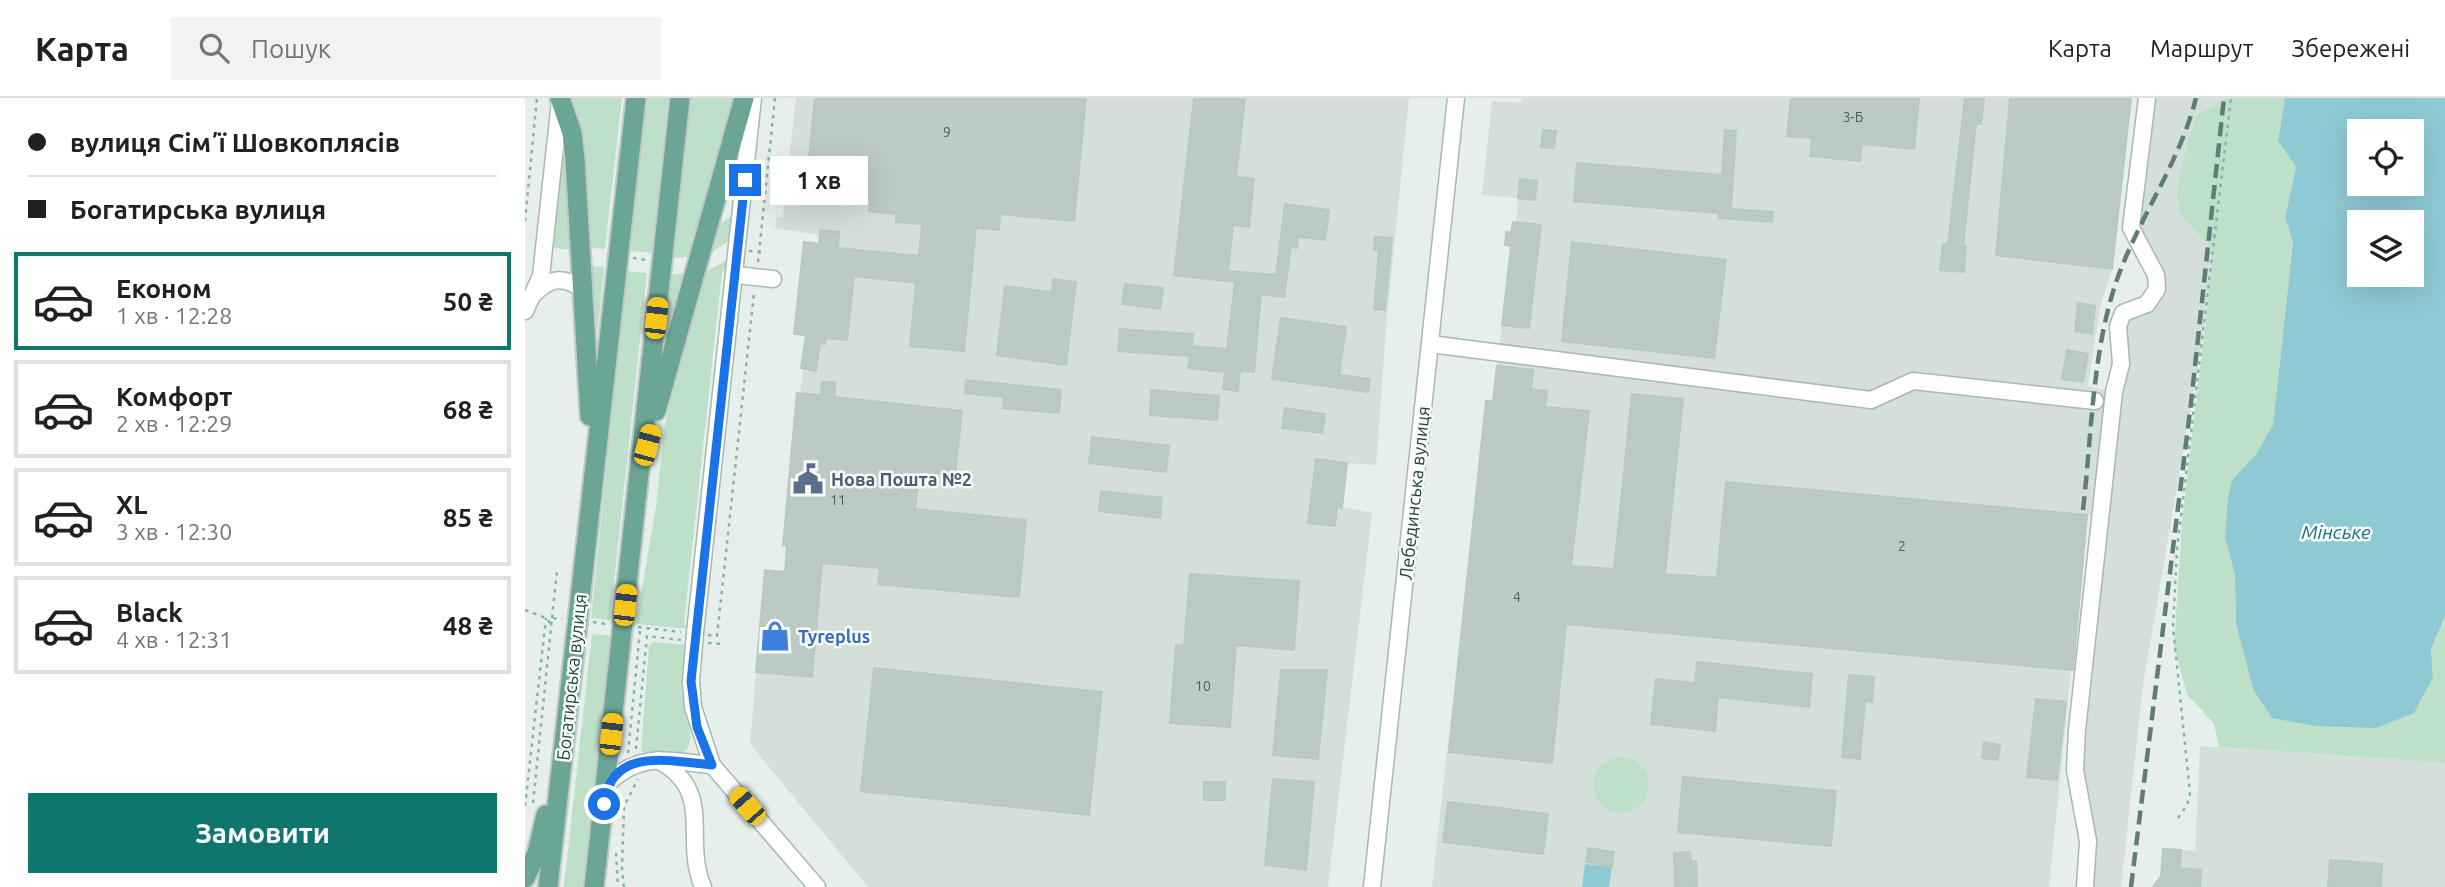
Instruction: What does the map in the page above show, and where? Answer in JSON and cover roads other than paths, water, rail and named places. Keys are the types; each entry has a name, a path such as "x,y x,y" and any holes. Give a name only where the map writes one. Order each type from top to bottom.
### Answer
{"main road":[{"name":"Богатирська вулиця","path":"548,887 636,98"},
{"path":"594,887 680,98"},
{"path":"640,470 744,98"},
{"name":"Богатирська вулиця","path":"560,99 572,133 575,159 593,467"},
{"path":"525,878 537,853 564,739"},
{"path":"599,842 607,887"}],"street":[{"path":"753,98 740,243 691,681 697,727 712,765 817,887"},
{"name":"Лебединська вулиця","path":"1372,887 1456,98"},
{"path":"2085,887 2088,841 2075,770 2077,730 2114,392 2121,364 2118,326 2123,313 2147,304 2157,289 2156,275 2131,228 2147,98"},
{"path":"525,311 535,293 544,250 560,99"},
{"path":"736,275 773,279"},
{"path":"535,293 550,280 563,279 583,290"},
{"path":"1430,344 1871,400 1913,381 2095,401"},
{"path":"606,785 631,764 658,760 712,765"},
{"path":"658,760 677,770 691,793 695,832 694,858 703,887"}],"water":[{"name":"Мінське","path":"2285,98 2445,98 2445,616 2431,649 2433,677 2414,713 2376,728 2315,726 2272,718 2253,689 2236,624 2235,575 2225,538 2228,498 2232,480 2257,453 2273,425 2293,242 2285,218 2296,167 2278,141"},
{"path":"1585,864 1612,867 1609,887 1582,887"}],"railway":[{"path":"2083,510 2094,390 2110,302 2128,252 2180,144 2196,98"},
{"path":"2131,887 2191,403 2224,98"}],"place":[{"name":"Нова Пошта №2","path":"808,479"},
{"name":"Tyreplus","path":"775,636"}]}
